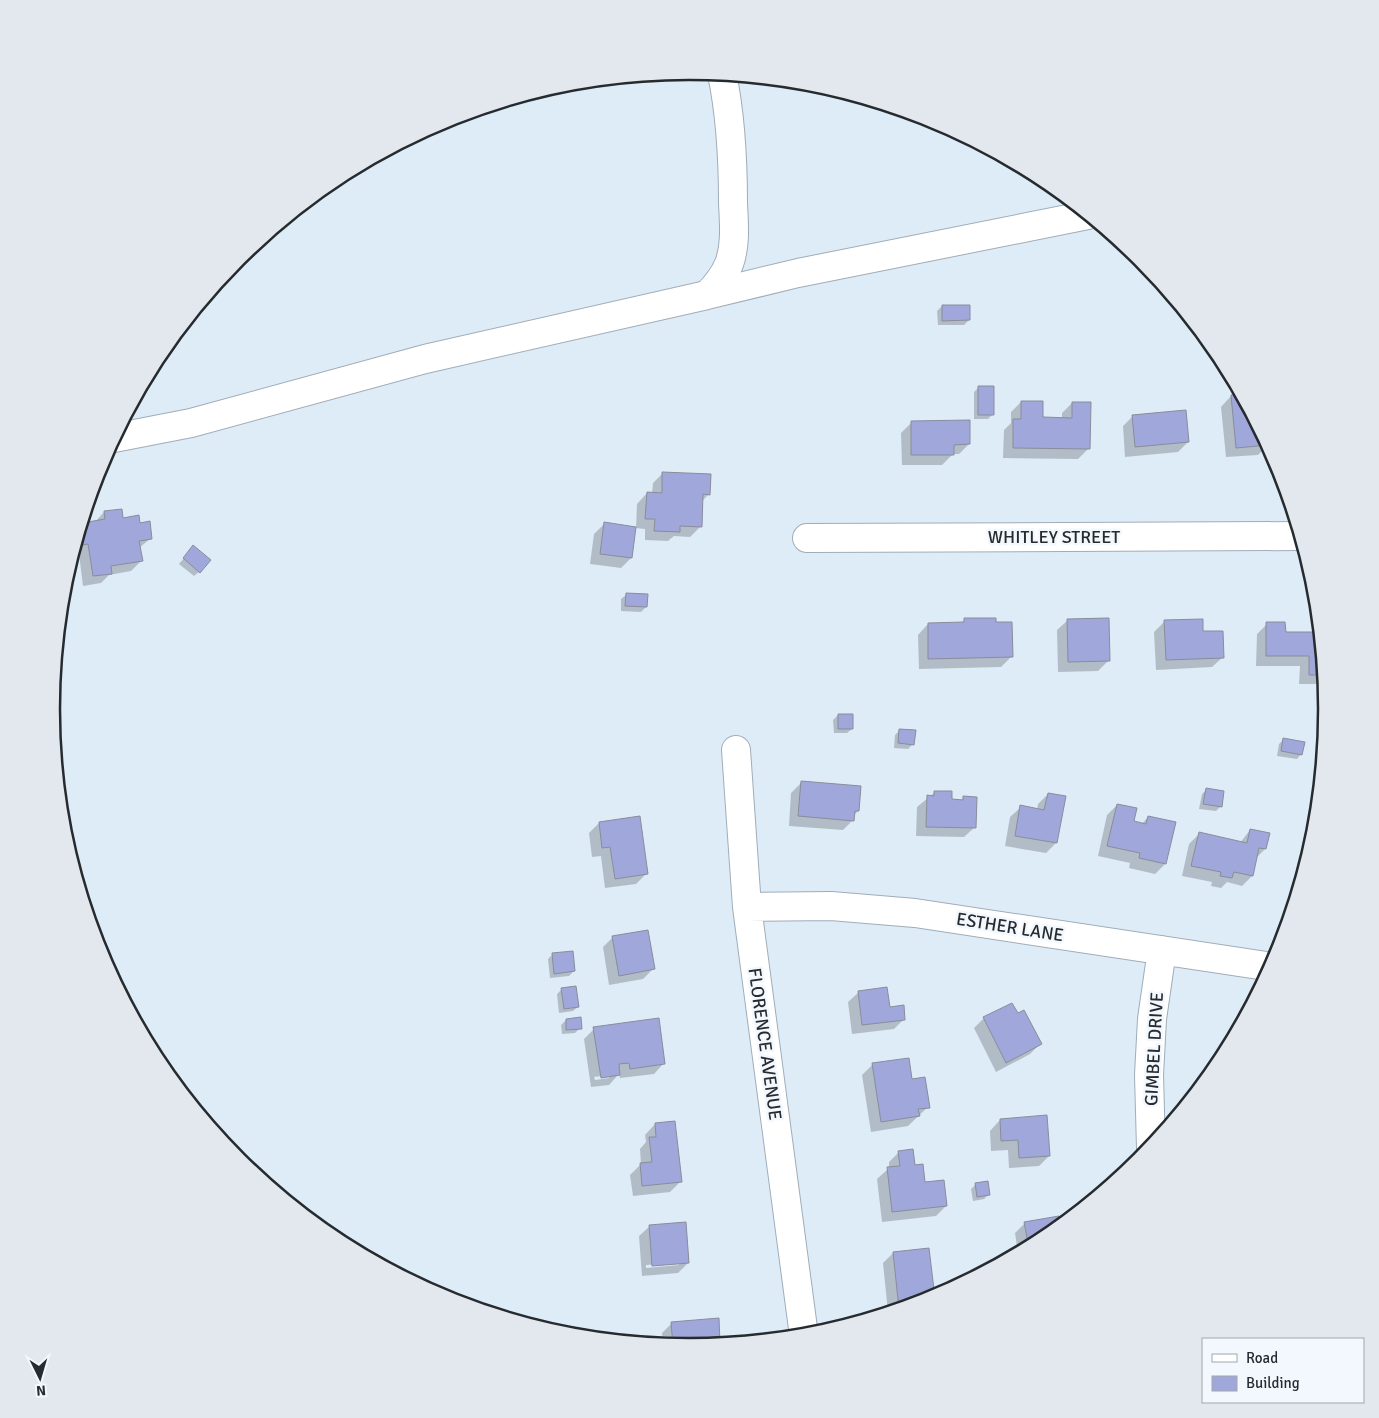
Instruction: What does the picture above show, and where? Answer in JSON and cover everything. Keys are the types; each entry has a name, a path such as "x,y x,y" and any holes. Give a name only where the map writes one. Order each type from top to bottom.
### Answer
{"street":[{"path":"707,295 720,281 729,264 734,241 732,156 723,81"},
{"path":"123,436 191,423 424,359 798,273 1081,216"},
{"name":"WHITLEY STREET","path":"806,538 1295,536"},
{"name":"FLORENCE AVENUE","path":"736,750 747,907 803,1328"},
{"name":"ESTHER LANE","path":"747,907 831,906 915,912 1264,966"},
{"name":"GIMBEL DRIVE","path":"1151,1137 1149,1075 1152,1019 1162,950"}],"building":[{"path":"942,305 970,305 970,320 942,321"},
{"path":"978,386 994,386 994,415 978,415"},
{"path":"1231,395 1235,395 1261,446 1236,448"},
{"path":"1021,401 1043,401 1043,417 1072,418 1072,402 1091,402 1090,449 1013,448 1013,419 1021,419"},
{"path":"1186,410 1189,442 1135,447 1132,415"},
{"path":"970,420 970,444 954,445 954,455 911,455 911,421"},
{"path":"662,472 711,474 710,495 703,494 702,527 680,526 680,532 654,531 655,519 645,519 647,492 662,493"},
{"path":"122,509 123,518 139,515 140,523 150,521 152,539 139,541 143,561 111,566 112,574 93,576 88,544 81,545 88,522 105,519 104,511"},
{"path":"604,522 636,527 632,558 600,554"},
{"path":"193,545 211,560 200,573 183,558"},
{"path":"626,593 648,594 647,607 625,606"},
{"path":"964,618 996,618 996,622 1012,622 1013,657 928,659 928,623 964,622"},
{"path":"1109,618 1110,661 1068,662 1067,619"},
{"path":"1203,619 1203,631 1223,631 1224,658 1166,660 1164,620"},
{"path":"1266,622 1285,622 1286,632 1314,632 1318,675 1309,675 1309,656 1266,656"},
{"path":"838,714 853,714 853,729 838,729"},
{"path":"899,729 916,730 914,745 898,743"},
{"path":"1283,738 1305,742 1302,755 1281,751"},
{"path":"801,781 861,786 859,811 855,811 854,821 798,816"},
{"path":"1206,788 1224,791 1222,807 1203,804"},
{"path":"934,791 952,791 952,799 963,800 963,796 977,797 976,828 926,827 927,795 934,796"},
{"path":"1048,793 1066,796 1057,843 1015,836 1020,805 1044,810"},
{"path":"1117,804 1137,808 1134,821 1146,824 1148,816 1176,822 1166,864 1139,858 1140,853 1107,846"},
{"path":"640,816 648,874 615,879 610,847 602,848 599,822"},
{"path":"1250,829 1270,833 1266,849 1259,848 1253,876 1234,872 1232,878 1220,876 1221,872 1191,866 1199,832 1247,843"},
{"path":"648,930 655,969 619,976 612,936"},
{"path":"573,951 575,971 554,974 552,953"},
{"path":"576,986 579,1007 564,1009 561,988"},
{"path":"887,987 890,1007 904,1005 905,1020 862,1025 858,991"},
{"path":"1012,1003 1018,1013 1024,1010 1042,1044 1006,1063 983,1017"},
{"path":"581,1017 582,1029 566,1030 566,1019"},
{"path":"659,1018 665,1064 630,1069 629,1063 619,1064 620,1075 601,1078 593,1027"},
{"path":"909,1058 912,1079 925,1077 930,1108 918,1109 920,1116 881,1122 872,1063"},
{"path":"1047,1115 1050,1156 1019,1158 1018,1140 1001,1141 1000,1119"},
{"path":"675,1121 682,1182 642,1186 640,1163 652,1162 649,1137 656,1137 655,1123"},
{"path":"913,1149 915,1165 923,1164 925,1182 944,1180 947,1206 892,1212 887,1167 900,1166 898,1151"},
{"path":"988,1181 990,1195 977,1197 975,1183"},
{"path":"1059,1216 1059,1218 1027,1239 1024,1222"},
{"path":"686,1222 689,1263 652,1266 649,1225"},
{"path":"929,1248 934,1289 898,1303 893,1252"},
{"path":"719,1318 720,1338 672,1338 671,1322"}]}
